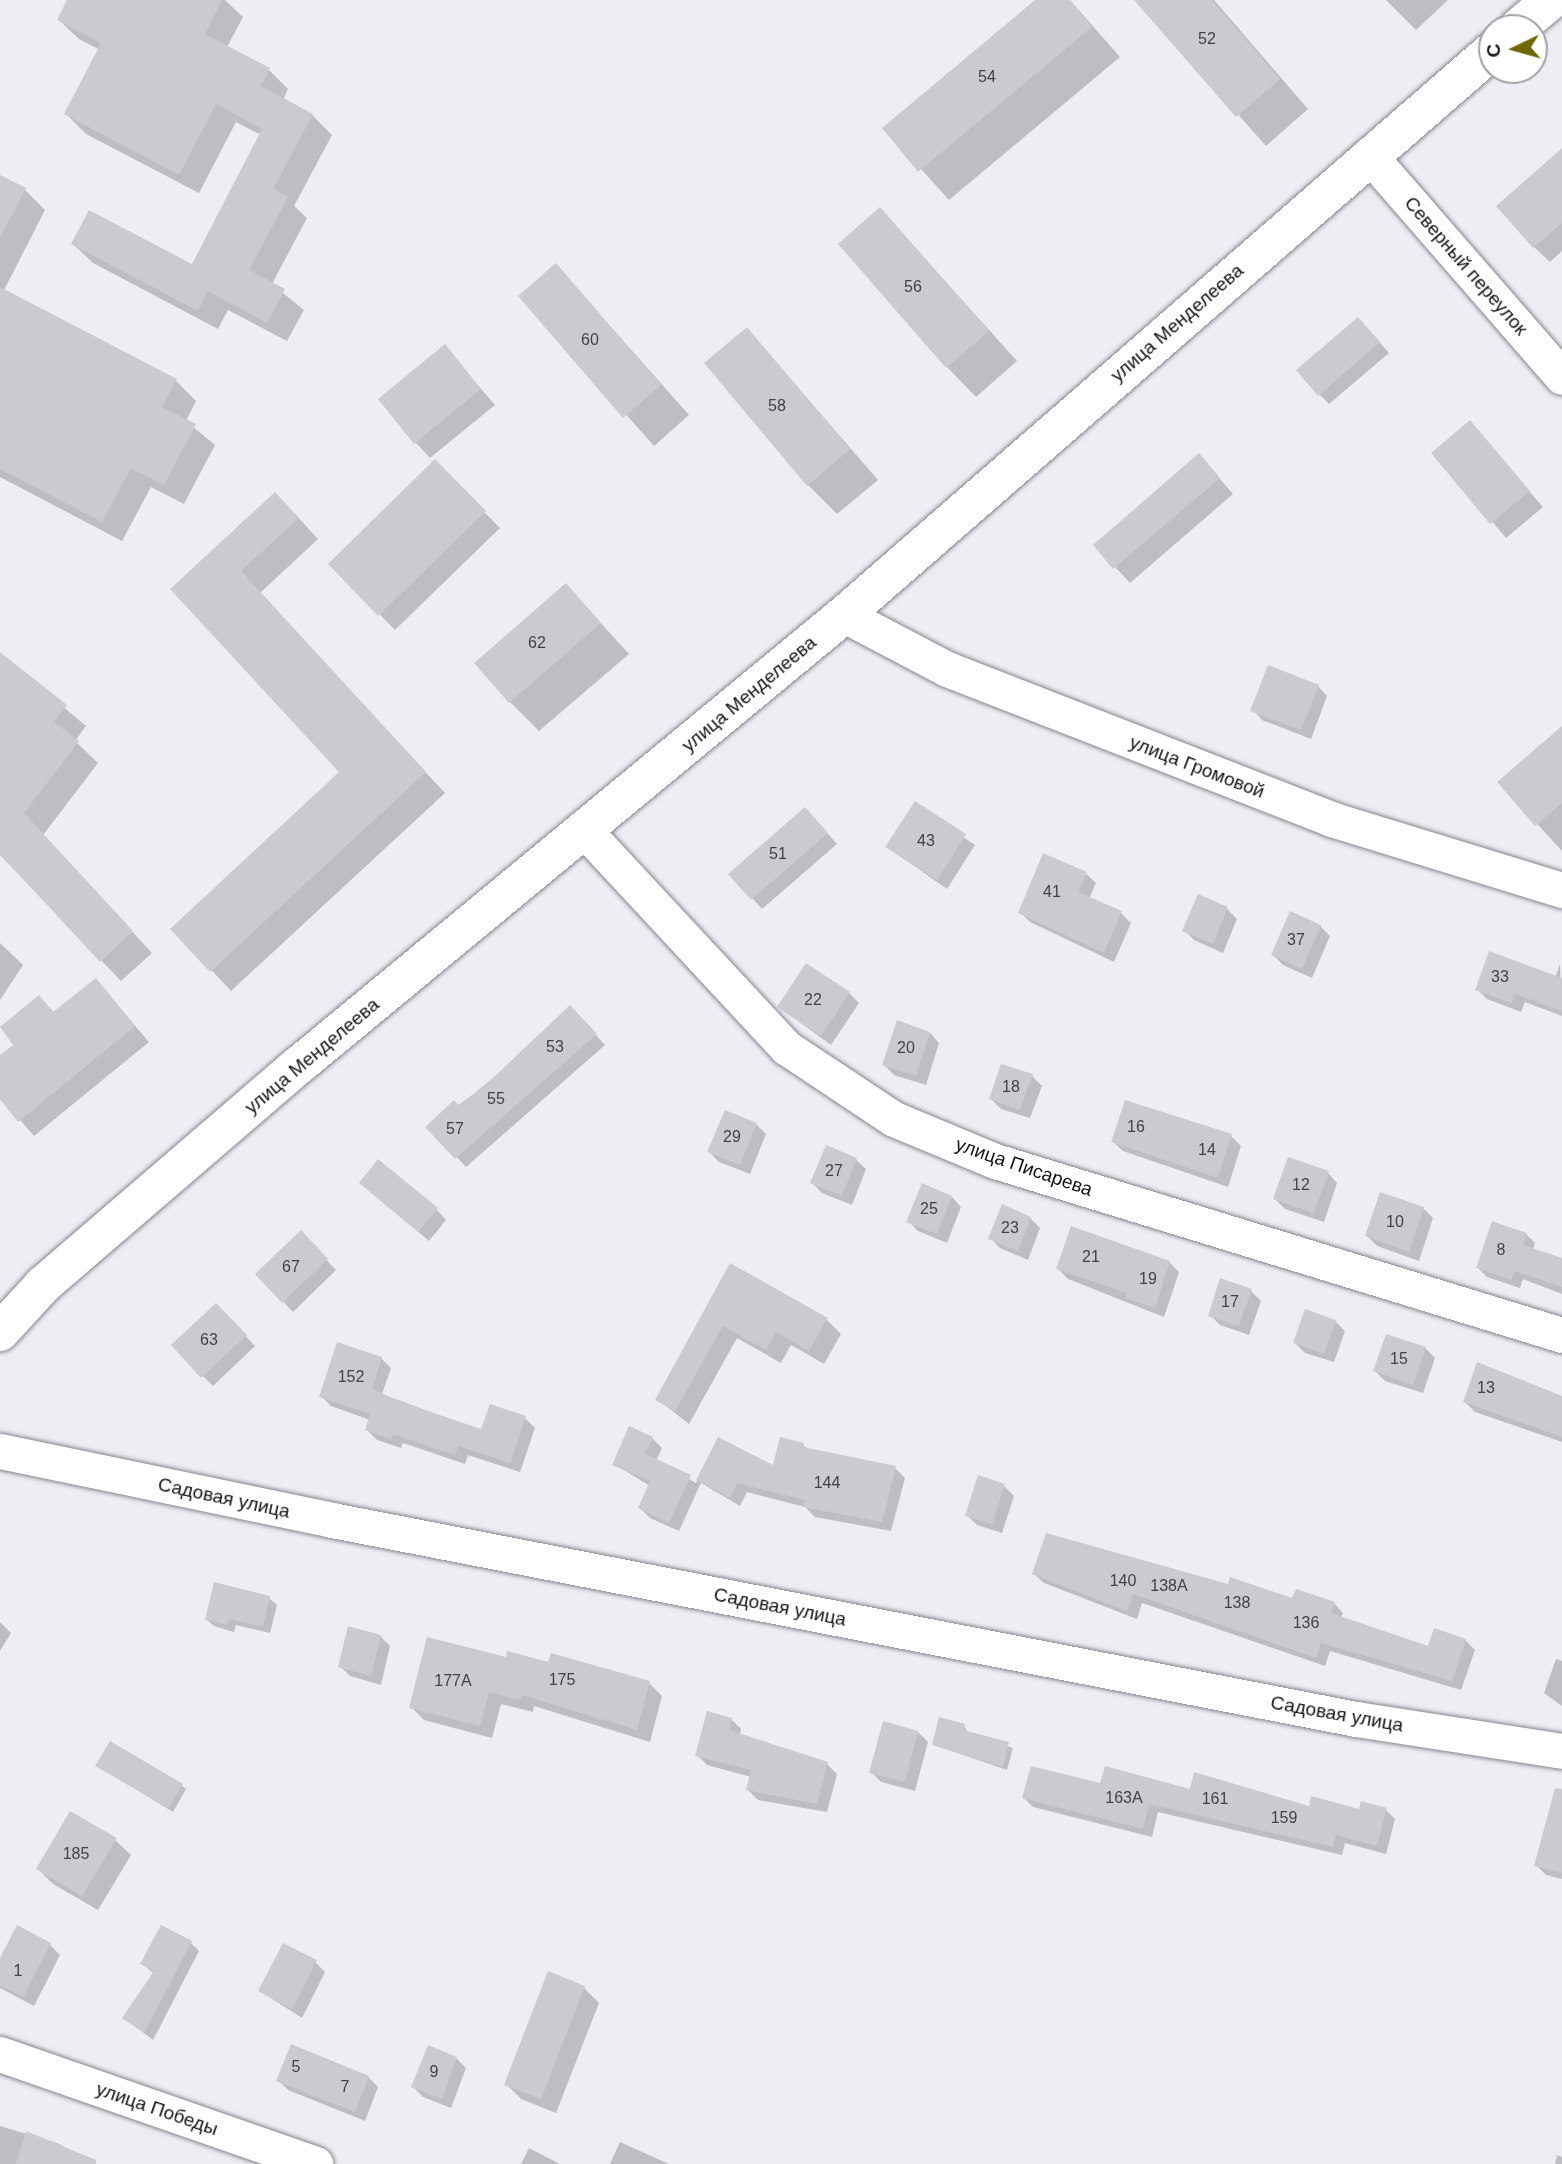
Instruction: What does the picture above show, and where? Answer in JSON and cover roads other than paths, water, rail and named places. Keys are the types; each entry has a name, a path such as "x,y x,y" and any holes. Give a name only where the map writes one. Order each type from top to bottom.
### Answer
{"main road":[{"path":"1534,14 1551,0"},
{"name":"улица Менделеева","path":"0,1332 43,1285 299,1065 844,615 1478,63"}],"street":[{"name":"Северный переулок","path":"1369,155 1562,377"},
{"name":"улица Громовой","path":"844,615 947,669 1331,819 1562,890"},
{"name":"улица Писарева","path":"585,831 787,1048 894,1119 995,1161 1562,1335"},
{"name":"Садовая улица","path":"0,1451 332,1520 1329,1714 1562,1751"},
{"name":"улица Победы","path":"0,2054 315,2164"}]}
